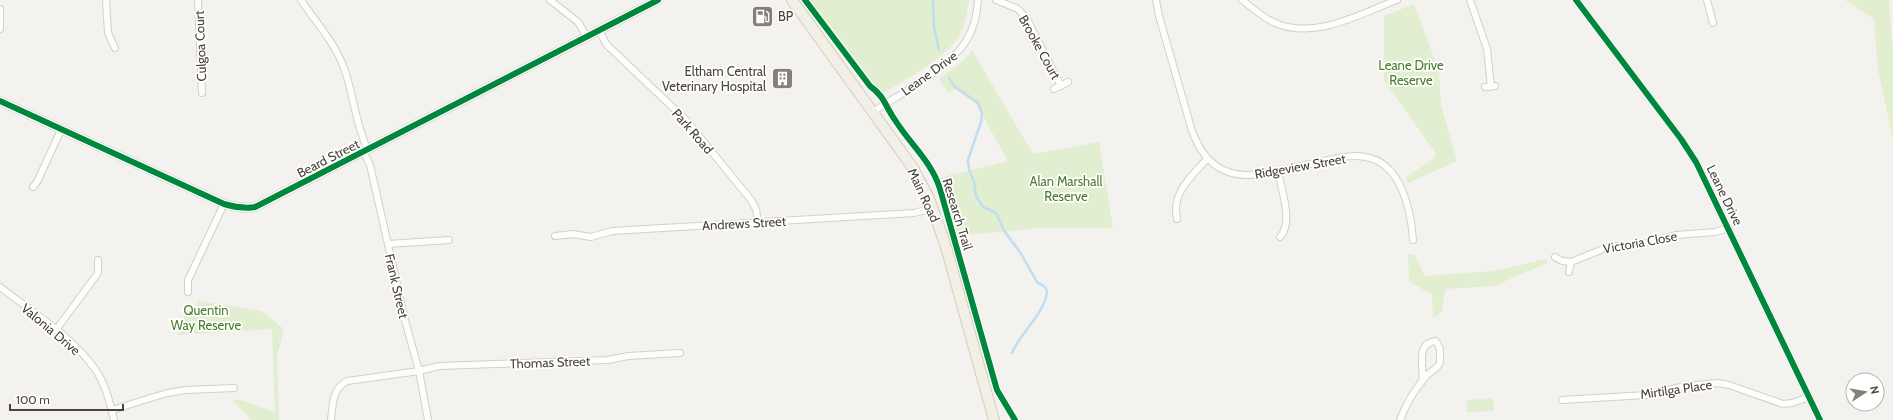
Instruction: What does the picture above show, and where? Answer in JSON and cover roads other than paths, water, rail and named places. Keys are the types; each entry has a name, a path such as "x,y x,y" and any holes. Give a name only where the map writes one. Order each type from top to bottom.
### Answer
{"main road":[{"name":"Main Road","path":"792,0 913,168 933,208 946,247 994,420"}],"street":[{"path":"106,0 108,33 115,48"},
{"name":"Culgoa Court","path":"198,0 202,93"},
{"name":"Frank Street","path":"300,0 334,48 343,67 370,165 406,324 420,371 428,420"},
{"path":"550,0 578,22 587,37"},
{"name":"Beard Street","path":"0,101 224,204 240,209 255,207 658,0"},
{"name":"Leane Drive","path":"873,112 933,73 958,52 967,40 974,26 978,0"},
{"name":"Brooke Court","path":"996,0 1018,9 1026,19 1061,86"},
{"name":"Ridgeview Street","path":"1156,0 1159,16 1192,131 1198,146 1207,160 1223,170 1237,174 1252,175 1349,157 1363,156 1375,160 1390,172 1405,194 1412,218 1413,240"},
{"path":"1242,0 1262,16 1275,23 1304,29 1324,27 1397,0"},
{"path":"1470,0 1487,49 1490,87"},
{"name":"Leane Drive","path":"1576,0 1686,147 1700,170 1820,420"},
{"path":"1706,0 1713,23"},
{"path":"0,9 0,29"},
{"name":"Park Road","path":"599,31 607,45 686,120 751,200 756,210 758,223"},
{"path":"1054,89 1068,82"},
{"path":"33,187 38,182 61,130"},
{"path":"1177,219 1175,206 1181,190 1207,160"},
{"path":"1278,171 1287,217 1286,230 1280,237"},
{"path":"188,292 188,280 224,204"},
{"name":"Andrews Street","path":"555,236 573,234 591,237 612,231 914,213 933,208"},
{"name":"Victoria Close","path":"1571,262 1608,247 1641,244 1676,235 1719,232 1729,228"},
{"path":"388,244 448,240"},
{"path":"1555,257 1562,261 1571,262 1569,272"},
{"path":"56,330 98,272 98,260"},
{"name":"Valonia Drive","path":"0,287 56,330 76,348 95,370 112,410 114,420"},
{"path":"1400,420 1406,405 1422,382 1440,363 1440,349 1436,341 1430,343 1422,354 1422,382"},
{"name":"Thomas Street","path":"331,420 334,393 340,385 347,381 420,371 439,366 608,360 628,356 680,352"},
{"name":"Mirtilga Place","path":"1562,400 1653,394 1684,386 1712,383 1729,385 1783,404 1792,403 1809,397"},
{"path":"112,410 167,393 186,390 234,388"}],"waterway":[{"path":"933,0 934,27 939,50"},
{"path":"949,77 954,86 978,103 982,113 981,122 968,160 969,169 974,181 976,196 983,207 996,213 1005,232 1020,252 1037,282 1045,287 1047,291 1046,299 1038,315 1016,345 1012,353"}],"place":[{"name":"BP","path":"763,16"},
{"name":"Eltham Central Veterinary Hospital","path":"782,78"}],"park label":[{"name":"Leane Drive Reserve","path":"1411,72"},
{"name":"Alan Marshall Reserve","path":"1066,188"},
{"name":"Quentin Way Reserve","path":"206,318"}]}
